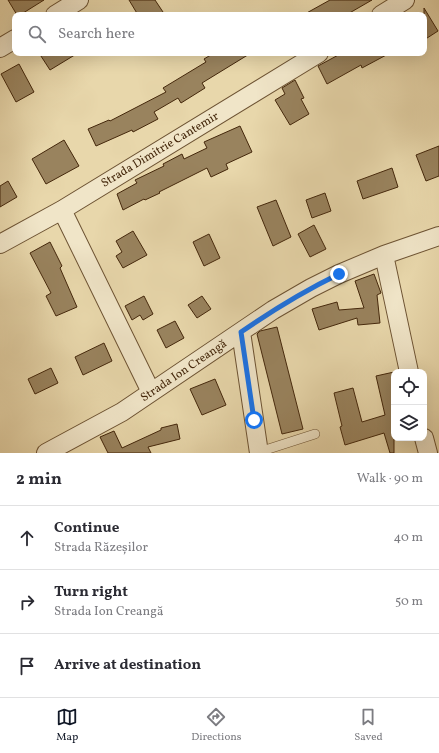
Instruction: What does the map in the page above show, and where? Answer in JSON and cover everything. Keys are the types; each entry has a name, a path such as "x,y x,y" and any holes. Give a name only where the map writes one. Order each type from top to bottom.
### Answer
{"street":[{"path":"59,12 79,0"},
{"path":"386,12 405,0"},
{"path":"0,48 12,41"},
{"name":"Strada Dimitrie Cantemir","path":"0,244 62,210 314,56"},
{"path":"62,210 151,392"},
{"name":"Strada Ion Creangă","path":"46,453 122,412 273,310 311,288 339,274 384,255 439,236"},
{"path":"384,255 408,369"},
{"path":"241,332 259,452"},
{"path":"425,441 428,453"}],"lane":[{"path":"259,452 315,434"}],"building":[{"path":"8,0 44,0 25,12 15,12"},
{"path":"129,0 155,0 163,12 136,12"},
{"path":"330,0 372,0 351,12 308,12"},
{"path":"427,13 438,31 427,38"},
{"path":"41,56 73,56 50,70"},
{"path":"209,56 246,56 202,83 205,88 181,103 178,98 154,112 158,119 133,132 132,130 96,146 88,129 109,120 110,121 166,92 163,88 206,62 204,59"},
{"path":"336,56 384,56 362,68 361,65 327,84 318,66"},
{"path":"19,64 34,92 16,102 1,74"},
{"path":"295,80 304,98 301,99 309,114 290,125 275,100 285,94 282,88"},
{"path":"240,126 252,152 226,164 228,169 211,177 207,168 159,192 160,193 145,200 144,199 123,210 117,194 137,183 135,180 164,166 163,164 182,154 184,159 207,148 204,142"},
{"path":"64,140 79,166 46,184 32,159"},
{"path":"439,146 439,176 426,181 416,155"},
{"path":"392,168 398,187 363,199 357,181"},
{"path":"8,181 17,197 0,207 0,186"},
{"path":"325,193 331,211 312,218 306,200"},
{"path":"276,200 291,237 273,246 257,207"},
{"path":"314,225 326,249 310,257 298,234"},
{"path":"133,231 147,255 123,268 116,256 122,252 116,241"},
{"path":"209,234 220,258 204,266 193,242"},
{"path":"50,242 62,266 60,268 77,307 56,316 46,296 51,293 30,253"},
{"path":"374,274 381,293 377,295 380,323 358,325 357,318 319,330 312,309 337,302 339,310 364,308 355,281"},
{"path":"144,296 153,314 143,320 140,315 132,320 125,306"},
{"path":"202,296 211,309 197,318 188,305"},
{"path":"175,321 184,338 166,348 157,330"},
{"path":"277,327 303,429 282,434 257,334 260,331"},
{"path":"104,343 112,361 83,375 75,357"},
{"path":"51,368 58,383 35,394 28,379"},
{"path":"391,373 391,441 394,441 394,453 390,453 384,433 345,445 340,427 342,426 334,393 353,388 362,422 385,415 376,376"},
{"path":"215,379 226,405 202,415 190,389"},
{"path":"177,424 180,439 148,447 151,453 108,453 100,437 114,431 122,448 161,430 161,428"}],"route":[{"path":"254,420 241,332 273,310 339,274"}]}
